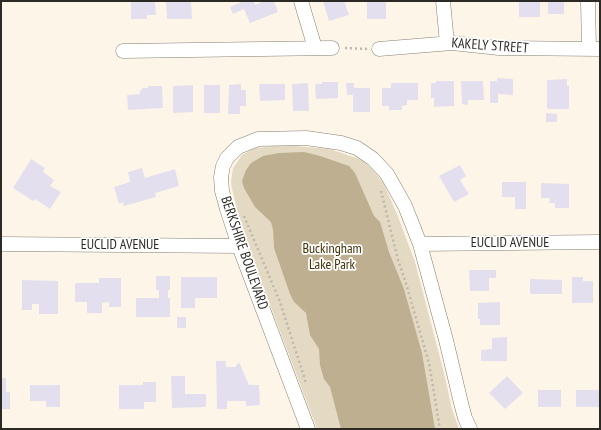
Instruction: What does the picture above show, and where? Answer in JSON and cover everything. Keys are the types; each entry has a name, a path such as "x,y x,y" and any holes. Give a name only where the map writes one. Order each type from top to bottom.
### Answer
{"street":[{"path":"301,1 315,48"},
{"path":"443,1 447,43"},
{"path":"588,1 594,49"},
{"name":"KAKELY STREET","path":"379,49 447,43 507,49 594,49"},
{"path":"123,51 332,48"},
{"name":"BERKSHIRE BOULEVARD","path":"308,429 239,246 222,191 221,177 223,166 227,158 242,144 258,139 306,138 327,140 357,148 378,163 387,174 410,216 420,244 446,340 460,403 470,429"},
{"name":"EUCLID AVENUE","path":"420,244 600,242"},
{"name":"EUCLID AVENUE","path":"1,244 239,246"}],"path":[{"path":"332,48 379,49"},
{"path":"379,186 398,260 429,363 440,429"},
{"path":"242,210 280,302 308,389"}],"green space":[{"name":"Buckingham Lake Park","path":"284,145 329,149 357,158 371,168 383,182 415,262 452,409 459,429 317,429 261,281 239,218 231,182 233,168 242,155 255,148"}],"shaded area":[{"name":"Buckingham Lake Park","path":"304,152 349,166 355,173 374,216 380,222 389,252 404,289 422,353 435,429 341,429 330,387 324,379 320,365 319,349 310,335 306,313 294,302 290,294 275,251 271,222 255,207 244,188 242,181 246,170 251,163 263,156 279,153"}],"building":[{"path":"131,1 155,1 156,15 147,15 147,19 131,19"},
{"path":"166,1 191,1 192,19 167,19"},
{"path":"244,1 254,1 255,5 265,1 274,1 278,12 250,23 244,9 233,14 230,7"},
{"path":"323,1 344,1 349,15 329,21"},
{"path":"519,1 540,1 540,17 519,17"},
{"path":"548,1 564,1 564,14 548,14"},
{"path":"367,2 386,2 386,19 367,19"},
{"path":"497,78 513,79 513,95 498,94 498,103 490,103 490,81 497,81"},
{"path":"567,79 567,86 569,86 569,109 547,109 547,80"},
{"path":"436,81 454,81 454,106 434,107 434,98 431,98 431,83 436,83"},
{"path":"461,81 483,81 484,100 468,100 468,105 462,104"},
{"path":"322,82 338,82 338,98 316,99 315,84 322,84"},
{"path":"308,83 309,111 293,111 292,84"},
{"path":"346,83 354,83 354,88 370,88 370,112 353,112 353,95 347,95"},
{"path":"391,83 418,83 418,100 407,100 407,105 402,106 402,110 389,110 389,106 382,106 382,88 391,88"},
{"path":"241,84 241,90 246,90 246,106 240,106 240,114 228,114 229,85"},
{"path":"259,84 285,84 285,100 260,101"},
{"path":"193,85 193,112 173,113 173,86"},
{"path":"204,85 220,85 220,113 204,113"},
{"path":"148,86 162,86 163,108 128,110 127,95 140,94 140,91 143,88 148,88"},
{"path":"546,113 557,114 557,122 546,122"},
{"path":"31,159 45,168 43,172 54,180 50,186 61,192 50,209 35,199 33,201 13,188"},
{"path":"460,165 466,176 460,180 469,194 454,202 439,176"},
{"path":"142,168 145,178 175,169 179,186 155,193 156,197 124,206 123,202 119,204 114,187 130,182 128,172"},
{"path":"502,182 526,182 526,209 515,209 515,197 502,197"},
{"path":"541,183 569,184 569,208 555,208 555,203 549,203 550,198 541,198"},
{"path":"469,270 496,270 496,278 489,278 489,291 470,291"},
{"path":"156,276 170,276 170,290 168,290 168,298 170,298 170,317 136,317 136,298 159,298 159,290 156,290"},
{"path":"181,277 217,277 217,298 195,298 195,308 181,308"},
{"path":"572,277 583,277 583,281 593,281 593,303 572,303"},
{"path":"99,278 121,278 121,307 109,307 109,302 102,303 102,313 87,313 87,302 75,302 75,283 99,283"},
{"path":"530,279 562,280 562,294 530,294"},
{"path":"22,280 58,281 58,314 39,314 39,304 32,304 32,310 22,310"},
{"path":"500,302 500,325 480,325 480,319 478,319 478,303"},
{"path":"177,317 186,317 186,328 177,328"},
{"path":"507,337 507,361 481,361 481,350 492,349 492,338"},
{"path":"216,361 226,361 226,367 235,367 239,362 249,385 259,385 260,405 246,406 246,401 227,401 227,409 217,409"},
{"path":"171,376 185,376 185,394 206,394 206,407 172,408"},
{"path":"507,376 523,393 505,409 489,393"},
{"path":"1,378 6,378 6,392 10,392 10,409 1,409"},
{"path":"143,382 156,382 156,402 144,402 144,409 119,409 119,385 143,385"},
{"path":"30,385 60,385 60,407 46,407 46,401 30,401"},
{"path":"538,390 561,390 561,407 538,407"},
{"path":"576,390 600,390 600,407 576,407"}]}
